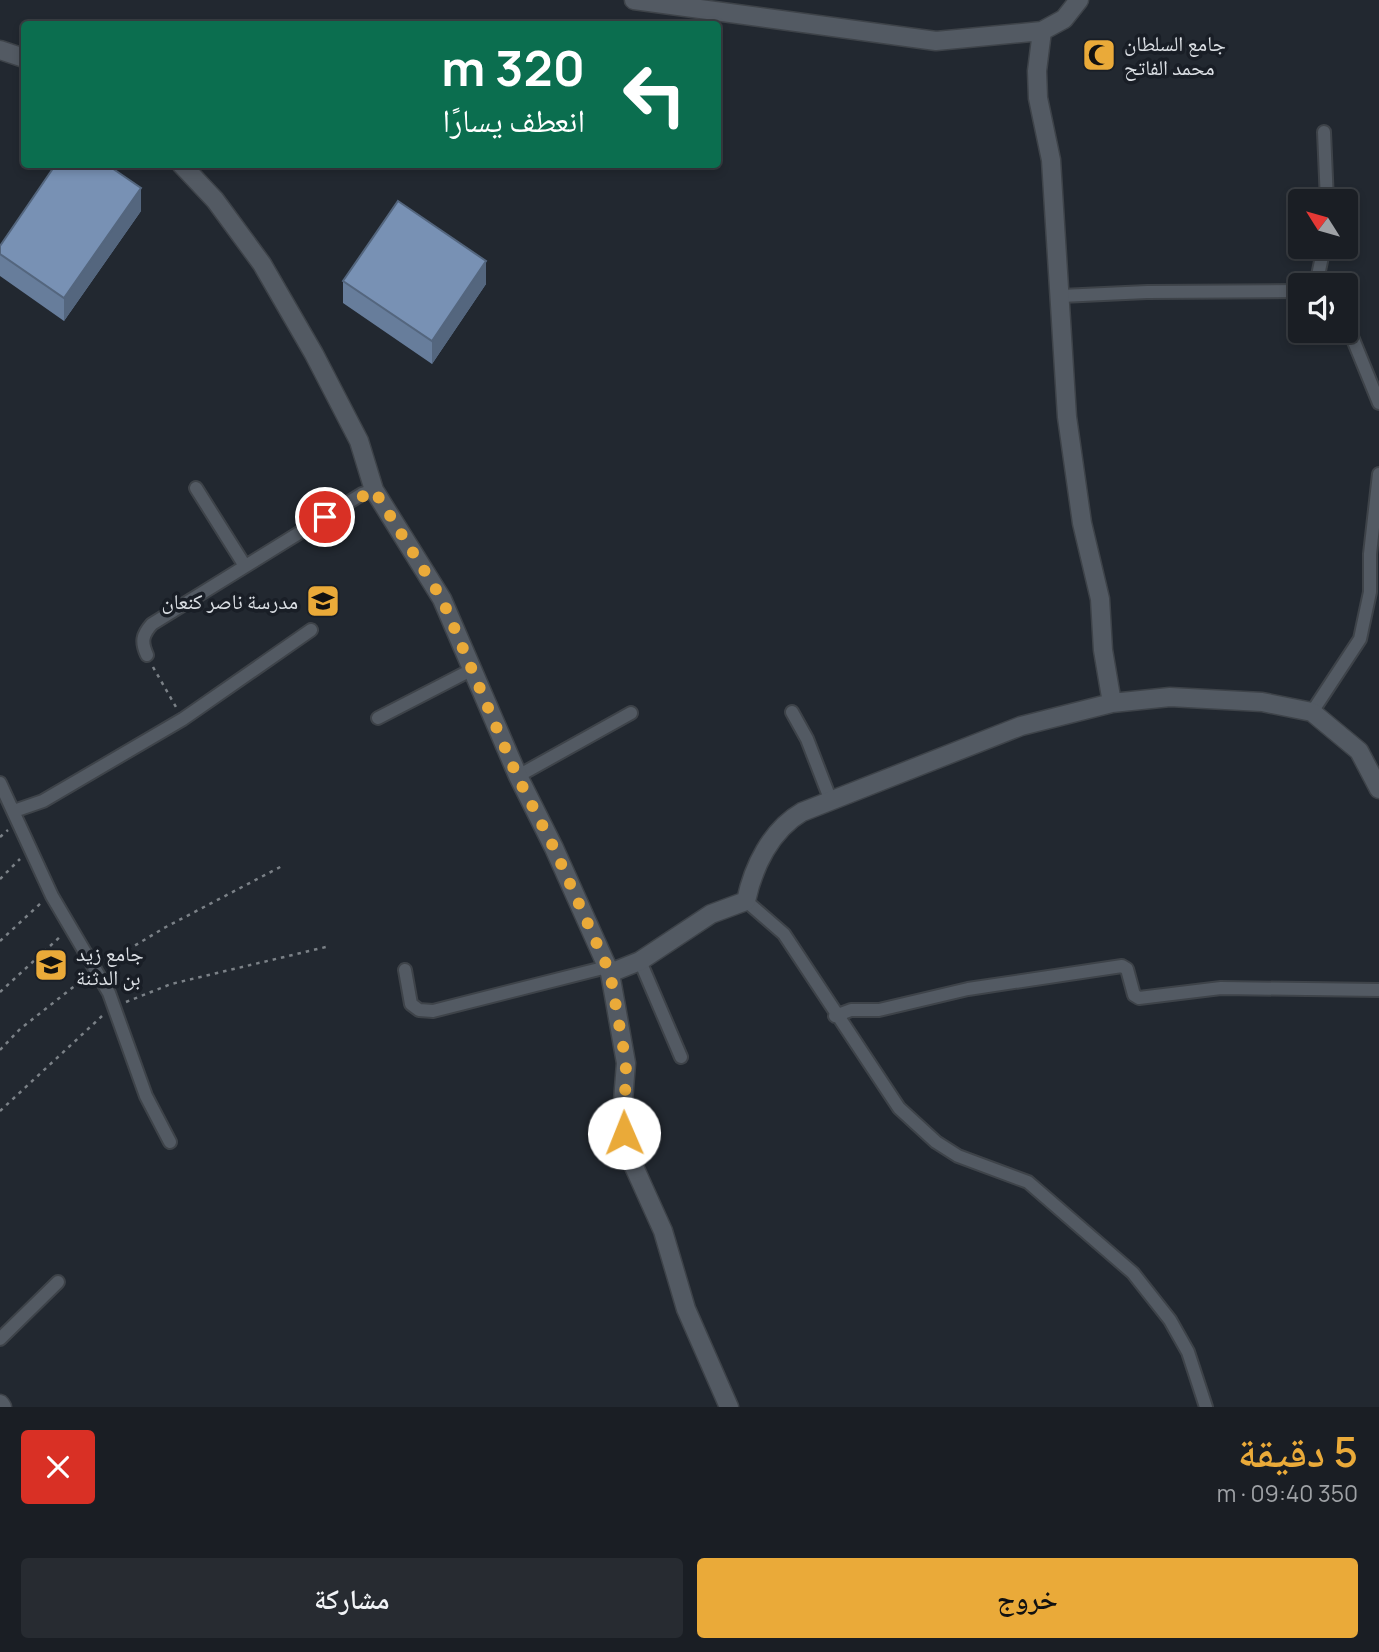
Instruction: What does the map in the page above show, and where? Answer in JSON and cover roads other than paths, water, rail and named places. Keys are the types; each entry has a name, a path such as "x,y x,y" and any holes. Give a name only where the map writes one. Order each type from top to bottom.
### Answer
{"street":[{"path":"634,0 912,40 936,41 1042,31 1064,19 1079,0"},
{"path":"1042,31 1037,71 1038,99 1051,160 1055,256 1061,296 1060,342 1067,417 1082,523 1100,599 1103,650 1112,703"},
{"path":"1324,132 1326,189"},
{"path":"185,168 215,200 276,284 359,440 374,490 442,599 517,776 554,848 608,970 626,1063 623,1101 626,1149 663,1231 686,1309 729,1407"},
{"path":"1061,296 1147,292 1288,291"},
{"path":"1355,343 1379,402"},
{"path":"1312,712 1360,639 1370,592 1370,554 1379,474"},
{"path":"196,488 245,566"},
{"path":"147,655 142,644 145,632 152,624 362,494 374,490"},
{"path":"14,811 43,801 183,719 311,630"},
{"path":"378,718 471,670"},
{"path":"746,901 758,866 779,830 802,812 993,735 1112,703 1208,697 1262,702 1312,712 1359,751 1379,789"},
{"path":"792,712 807,739 831,801"},
{"path":"517,776 631,713"},
{"path":"0,783 52,895 115,1006 146,1096 170,1142"},
{"path":"405,970 411,1004 419,1010 433,1011 640,961 711,914 746,901"},
{"path":"746,901 784,934 885,1092 917,1126 958,1156 1028,1182 1133,1273 1170,1320 1188,1352 1206,1407"},
{"path":"640,961 681,1057"},
{"path":"835,1016 851,1010 879,1010 968,989 1122,966 1127,969 1134,995 1139,998 1221,988 1379,990"},
{"path":"0,1339 58,1282"}],"place":[{"name":"جامع السلطان محمد الفاتح","path":"1099,55"},
{"name":"مدرسة ناصر كنعان","path":"323,601"},
{"name":"جامع زيد بن الدثنة","path":"51,965"}]}
